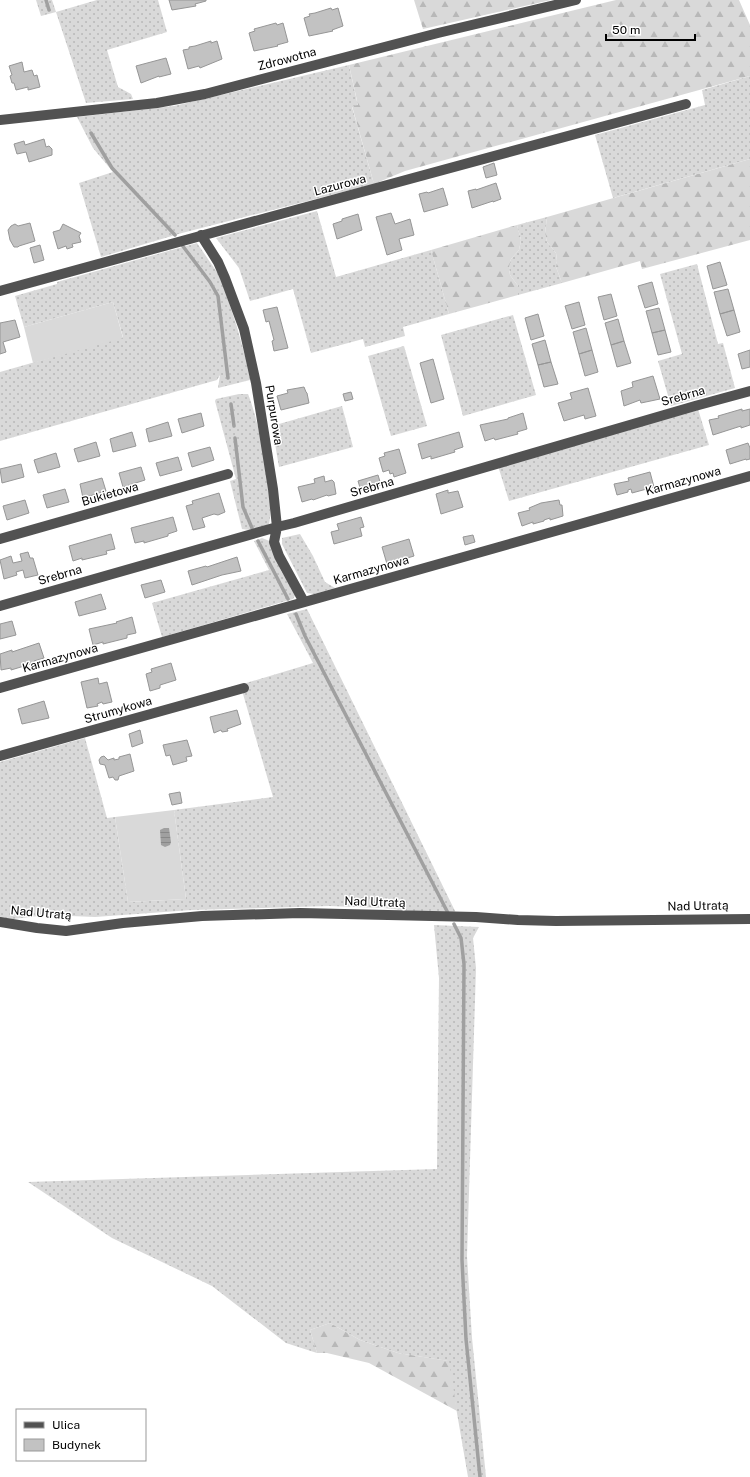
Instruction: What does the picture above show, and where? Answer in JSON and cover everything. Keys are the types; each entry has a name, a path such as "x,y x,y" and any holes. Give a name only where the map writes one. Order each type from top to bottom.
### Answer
{"street":[{"name":"Zdrowotna","path":"0,120 157,103 205,94 438,33 576,0"},
{"name":"Lazurowa","path":"0,291 686,104"},
{"name":"Purpurowa","path":"201,235 218,262 244,329 260,404 273,489 277,526 274,542 279,556 304,602"},
{"name":"Srebrna","path":"0,606 277,526 294,523 750,391"},
{"name":"Bukietowa","path":"0,539 228,474"},
{"name":"Karmazynowa","path":"0,688 750,476"},
{"name":"Strumykowa","path":"0,756 244,688"},
{"name":"Nad Utratą","path":"0,922 66,931 123,923 202,916 300,913 476,917 556,921 750,919"}],"green space":[{"path":"36,0 52,0 56,12 41,16"},
{"path":"97,0 158,0 167,32 107,50 118,87 131,94 133,99 86,103 56,12"},
{"path":"414,0 551,0 423,29"},
{"path":"616,0 739,0 750,25 750,76 405,171 374,184 352,106 358,105 349,65"},
{"path":"349,65 358,106 352,107 374,184 182,233 101,257 79,183 113,172 93,148 77,117 174,106"},
{"path":"750,76 750,159 613,198 595,135 705,105 702,90"},
{"path":"750,159 750,240 642,269 640,261 562,283 556,267 556,253 547,242 545,233 547,217"},
{"path":"317,211 336,277 431,250 449,314 403,327 405,336 365,347 363,339 311,353 293,289 250,301 239,268 216,238"},
{"path":"547,217 545,233 547,242 556,253 556,267 562,283 518,295 518,286 510,275 509,268 511,259 519,250 521,240 517,225"},
{"path":"517,225 521,240 519,250 511,259 509,268 510,275 518,286 518,295 449,314 431,250"},
{"path":"197,243 221,278 237,327 250,374 250,380 218,388 220,375 217,380 0,441 0,372 123,337 113,302 24,327 15,296 57,284 57,282"},
{"path":"697,264 718,344 723,343 735,388 671,406 658,361 682,354 660,274"},
{"path":"113,302 123,338 33,363 24,327"},
{"path":"513,315 536,395 463,416 441,335"},
{"path":"404,346 427,426 391,436 368,356"},
{"path":"239,394 248,394 252,405 261,439 270,497 269,524 253,530 242,529 230,481 236,479 215,401 216,399"},
{"path":"342,406 353,447 279,467 272,426"},
{"path":"698,409 709,445 509,501 498,466"},
{"path":"300,534 313,556 325,582 335,588 314,594 307,593 282,544 282,538"},
{"path":"262,538 272,542 281,571 296,594 293,599 162,637 152,603 269,570 254,541"},
{"path":"307,609 456,913 433,913 383,908 329,906 192,910 95,917 47,915 13,919 0,918 0,762 85,738 107,818 115,817 128,902 186,899 174,810 273,797 243,694 243,684 313,663 287,614"},
{"path":"174,810 186,899 128,902 115,817"},
{"path":"434,925 479,927 473,938 476,968 467,1256 472,1338 486,1477 468,1477 448,1361 398,1353 360,1340 330,1323 310,1330 317,1353 286,1343 212,1286 112,1238 28,1182 437,1169 439,978"},
{"path":"330,1323 360,1340 398,1353 449,1361 457,1411 369,1363 327,1353 317,1353 310,1330"}],"shaded area":[{"path":"169,828 171,842 170,845 165,847 161,845 160,830"}],"building":[{"path":"169,0 206,1 195,4 196,6 172,10"},
{"path":"331,8 332,10 338,8 343,26 332,30 333,31 309,36 304,18 310,16 309,14"},
{"path":"276,23 277,25 283,23 288,42 277,45 278,46 254,51 249,33 255,31 254,29"},
{"path":"211,41 211,43 217,41 222,59 200,68 199,66 188,69 183,50"},
{"path":"166,58 171,74 159,76 141,83 136,66"},
{"path":"22,62 24,72 32,70 34,76 37,75 40,87 28,90 28,87 16,90 14,83 12,83 10,76 12,75 9,66"},
{"path":"44,139 46,147 49,146 52,149 52,155 29,162 26,152 17,154 14,144 24,141 25,145"},
{"path":"494,163 497,175 486,178 483,167"},
{"path":"496,183 501,199 472,208 468,191 476,190"},
{"path":"443,188 448,205 424,212 419,194 428,193"},
{"path":"391,213 395,224 410,219 414,235 399,239 402,250 387,255 376,217"},
{"path":"358,214 362,230 337,239 333,224 342,221 342,219"},
{"path":"30,223 35,241 14,247 10,240 8,230 15,224 18,226"},
{"path":"63,224 81,233 79,236 81,242 72,244 73,247 67,249 66,246 58,249 53,232 60,230"},
{"path":"40,245 44,260 34,263 30,248"},
{"path":"720,262 727,285 713,289 707,266"},
{"path":"652,282 658,304 645,308 638,286"},
{"path":"728,289 734,310 720,314 714,292"},
{"path":"611,294 617,316 604,320 598,297"},
{"path":"579,302 585,325 572,329 565,306"},
{"path":"277,307 288,348 274,351 272,341 274,340 269,321 266,322 263,310"},
{"path":"659,308 665,330 652,333 646,311"},
{"path":"734,310 740,332 727,336 720,314"},
{"path":"538,314 544,336 531,340 525,318"},
{"path":"618,319 624,341 611,345 605,323"},
{"path":"15,320 20,337 3,342 6,352 0,354 0,323"},
{"path":"586,328 592,350 579,354 573,332"},
{"path":"665,330 671,352 658,355 652,333"},
{"path":"545,340 551,362 538,365 532,344"},
{"path":"624,341 631,363 617,367 611,345"},
{"path":"592,350 598,372 585,376 579,354"},
{"path":"750,350 750,367 742,369 738,354"},
{"path":"433,359 444,399 431,403 420,363"},
{"path":"551,362 558,384 544,387 538,365"},
{"path":"653,376 660,399 641,403 640,400 624,406 621,391 633,387 632,382"},
{"path":"304,387 309,403 281,410 277,396 288,393 287,390"},
{"path":"588,388 596,416 585,419 584,415 564,421 558,403 572,399 570,393"},
{"path":"351,392 353,399 345,401 343,394"},
{"path":"742,409 742,411 750,409 750,425 741,428 741,426 713,435 709,420 719,418 718,416"},
{"path":"201,413 204,426 182,433 178,419"},
{"path":"523,413 527,429 517,432 518,434 485,441 480,425 508,419"},
{"path":"168,422 172,436 149,442 146,429"},
{"path":"132,432 136,446 113,452 110,439"},
{"path":"459,432 463,447 454,450 455,452 431,459 431,456 422,459 418,444"},
{"path":"96,442 100,456 78,462 74,449"},
{"path":"748,443 750,448 750,459 730,464 726,450"},
{"path":"210,447 214,460 192,467 188,453"},
{"path":"399,449 406,473 394,477 393,473 390,474 389,470 383,472 379,458 385,456 384,453"},
{"path":"56,453 60,467 38,473 34,460"},
{"path":"178,457 182,470 160,476 156,463"},
{"path":"21,464 24,477 2,483 0,469"},
{"path":"141,467 145,480 123,487 119,473"},
{"path":"650,472 654,487 632,493 631,489 628,490 628,492 617,495 614,484 629,481 628,478"},
{"path":"378,475 381,485 361,491 358,481"},
{"path":"324,476 325,482 332,480 334,482 336,494 302,502 298,487 315,483 314,479"},
{"path":"102,478 106,491 83,498 80,484"},
{"path":"65,489 69,502 47,508 43,495"},
{"path":"448,490 448,493 458,491 463,507 441,514 436,494"},
{"path":"219,493 225,512 202,518 205,527 193,530 186,506 193,504 192,501"},
{"path":"25,500 29,513 7,520 3,506"},
{"path":"559,500 560,505 562,505 563,516 550,520 550,518 533,524 533,522 522,526 518,513 530,510 529,508 541,503"},
{"path":"173,517 177,531 168,534 168,536 144,543 144,541 135,543 131,528"},
{"path":"361,517 364,527 360,528 362,536 334,544 331,532 339,530 337,524"},
{"path":"111,534 115,549 106,551 107,554 73,561 69,546"},
{"path":"473,535 475,542 465,545 463,537"},
{"path":"409,539 414,556 387,564 382,547"},
{"path":"28,552 30,558 33,558 38,575 25,578 23,570 16,572 17,575 4,579 0,560 11,556 13,563 22,561 20,554"},
{"path":"237,557 241,571 222,575 192,585 188,571 207,567"},
{"path":"161,580 165,592 145,598 141,585"},
{"path":"101,594 106,609 79,616 75,602"},
{"path":"132,617 136,633 127,635 127,638 93,645 89,629 117,623 116,622"},
{"path":"12,621 16,635 0,639 0,624"},
{"path":"39,643 44,658 34,661 34,663 11,670 11,668 1,670 0,654 12,650 12,652"},
{"path":"171,663 176,680 160,685 160,688 150,691 146,674 152,672 151,669"},
{"path":"98,678 99,684 107,682 112,702 103,704 102,702 97,704 98,706 87,708 81,682"},
{"path":"44,701 49,718 22,724 18,709"},
{"path":"237,710 241,724 227,729 228,731 222,732 221,730 214,733 210,717"},
{"path":"140,730 143,743 132,747 129,734"},
{"path":"187,740 192,756 186,757 187,761 173,765 170,755 166,756 163,745"},
{"path":"130,754 134,771 119,776 118,780 115,780 113,777 109,778 105,765 100,764 99,760 101,757 104,756 108,760 114,758 114,760"},
{"path":"180,792 182,803 172,805 169,794"}],"waterway":[{"path":"46,0 49,10"},
{"path":"91,133 112,168 175,235"},
{"path":"182,245 210,282 218,296 228,378"},
{"path":"231,404 234,426"},
{"path":"235,438 243,507 252,528"},
{"path":"258,541 288,599"},
{"path":"296,614 305,636 448,913"},
{"path":"454,924 461,938 464,964 462,1260 466,1339 480,1477"}]}
